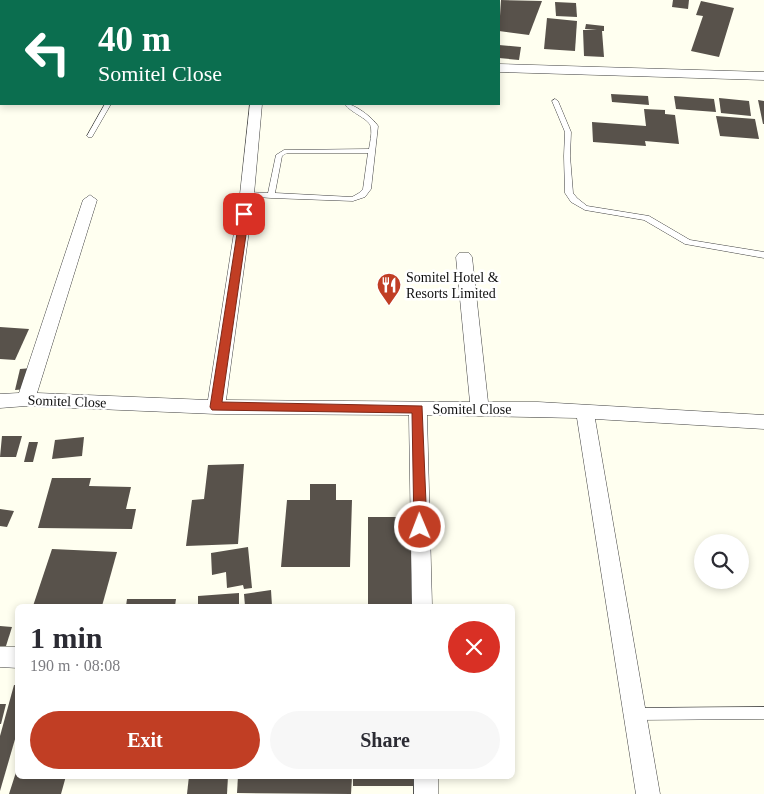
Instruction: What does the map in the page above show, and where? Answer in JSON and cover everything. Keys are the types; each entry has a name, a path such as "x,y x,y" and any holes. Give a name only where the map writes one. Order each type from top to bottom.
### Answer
{"street":[{"path":"500,68 764,76"},
{"path":"216,407 247,194 256,105"},
{"path":"26,399 90,200"},
{"path":"464,257 480,409"},
{"name":"Somitel Close","path":"0,401 26,399 216,407 480,409 585,412 764,422"},
{"path":"418,409 422,604"},
{"path":"585,412 648,794"},
{"path":"0,657 15,658"},
{"path":"426,779 426,794"}],"lane":[{"path":"555,101 568,132 569,193 574,200 585,208 646,218 688,242 764,256"},
{"path":"90,136 107,105"},
{"path":"247,194 353,199 362,196 367,189 375,126 372,121 349,105"},
{"path":"271,196 279,155 286,150 372,151"},
{"path":"634,714 764,713"}],"building":[{"path":"501,0 542,1 529,35 500,31"},
{"path":"673,0 689,0 688,9 672,7"},
{"path":"701,1 734,8 719,57 691,51 703,16 696,15"},
{"path":"555,2 576,3 577,17 556,16"},
{"path":"547,18 577,21 575,51 544,49"},
{"path":"586,24 604,26 604,31 602,31 604,57 584,56 583,30 597,30 585,29"},
{"path":"500,45 521,47 519,60 500,58"},
{"path":"611,94 648,96 649,105 612,102"},
{"path":"674,96 714,99 716,112 676,109"},
{"path":"719,98 749,101 751,116 721,113"},
{"path":"758,100 764,101 764,124 763,124"},
{"path":"644,109 665,110 665,114 675,115 679,144 645,141 646,146 593,142 592,122 646,126"},
{"path":"716,116 755,119 759,139 720,136"},
{"path":"0,327 29,329 15,360 0,359"},
{"path":"32,368 28,389 15,390 20,369"},
{"path":"2,436 22,436 16,457 0,457"},
{"path":"84,437 82,456 52,459 55,440"},
{"path":"29,442 38,442 33,462 24,462"},
{"path":"244,464 238,544 186,546 192,500 204,499 208,465"},
{"path":"52,478 91,478 89,486 131,487 126,509 136,509 132,529 38,528"},
{"path":"310,484 336,484 336,500 352,500 350,567 281,567 287,500 310,500"},
{"path":"0,509 14,511 7,527 0,526"},
{"path":"368,517 410,517 410,535 417,535 418,555 411,554 412,604 368,604"},
{"path":"248,547 252,588 244,589 243,585 227,588 226,572 212,575 211,553"},
{"path":"52,549 117,552 103,604 34,604"},
{"path":"271,590 272,604 245,604 244,594"},
{"path":"239,593 239,604 198,604 198,596"},
{"path":"127,599 176,599 175,604 126,604"},
{"path":"0,626 12,627 6,646 0,646"},
{"path":"15,685 15,739 0,791 0,736"},
{"path":"0,704 6,704 1,724 0,724"},
{"path":"15,775 15,779 65,779 61,794 9,794"},
{"path":"189,779 228,779 227,794 187,794"},
{"path":"238,779 352,779 351,794 237,793"},
{"path":"353,779 413,779 413,786 353,786"}],"place":[{"name":"Somitel Hotel & Resorts Limited","path":"389,306"}],"route":[{"path":"244,214 216,407 418,409 420,527"}]}
